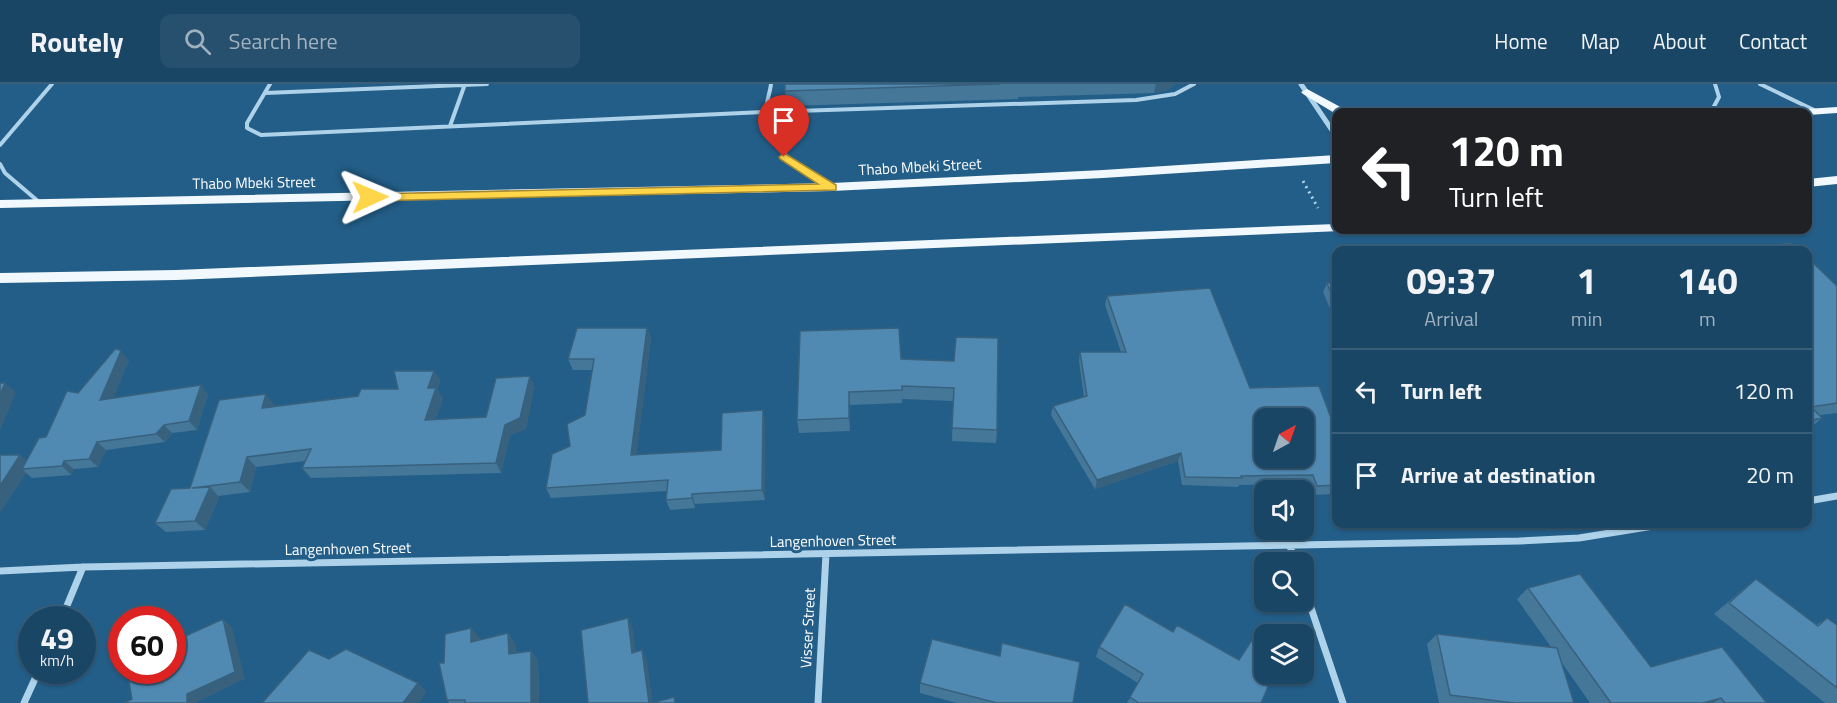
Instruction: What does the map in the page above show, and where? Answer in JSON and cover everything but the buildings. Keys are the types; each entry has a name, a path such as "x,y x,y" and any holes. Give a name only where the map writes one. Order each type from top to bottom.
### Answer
{"main road":[{"path":"1304,88 1336,108"},
{"path":"1812,112 1837,110"},
{"name":"Thabo Mbeki Street","path":"0,204 832,188 1332,159"},
{"path":"1812,183 1837,180"},
{"path":"0,278 176,275 1332,228"}],"street":[{"path":"1304,88 1332,130"},
{"path":"1812,500 1837,496"},
{"name":"Langenhoven Street","path":"0,571 83,567 1290,546 1579,537 1639,528"},
{"path":"1290,546 1292,552"},
{"name":"Visser Street","path":"818,703 826,554"},
{"path":"67,606 83,567"},
{"path":"1312,612 1343,703"},
{"path":"24,703 33,684"}],"lane":[{"path":"0,145 52,84"},
{"path":"270,84 248,123 250,131 261,135 766,112 1136,100 1175,94 1194,84"},
{"path":"450,126 465,84"},
{"path":"265,93 487,84"},
{"path":"771,84 766,112 769,136 784,157 832,188"},
{"path":"1713,108 1719,97 1715,84"},
{"path":"1760,84 1805,108"},
{"path":"0,164 5,173 40,203"}],"path":[{"path":"1292,162 1332,226"}],"route":[{"path":"370,197 832,188 784,157"}]}
